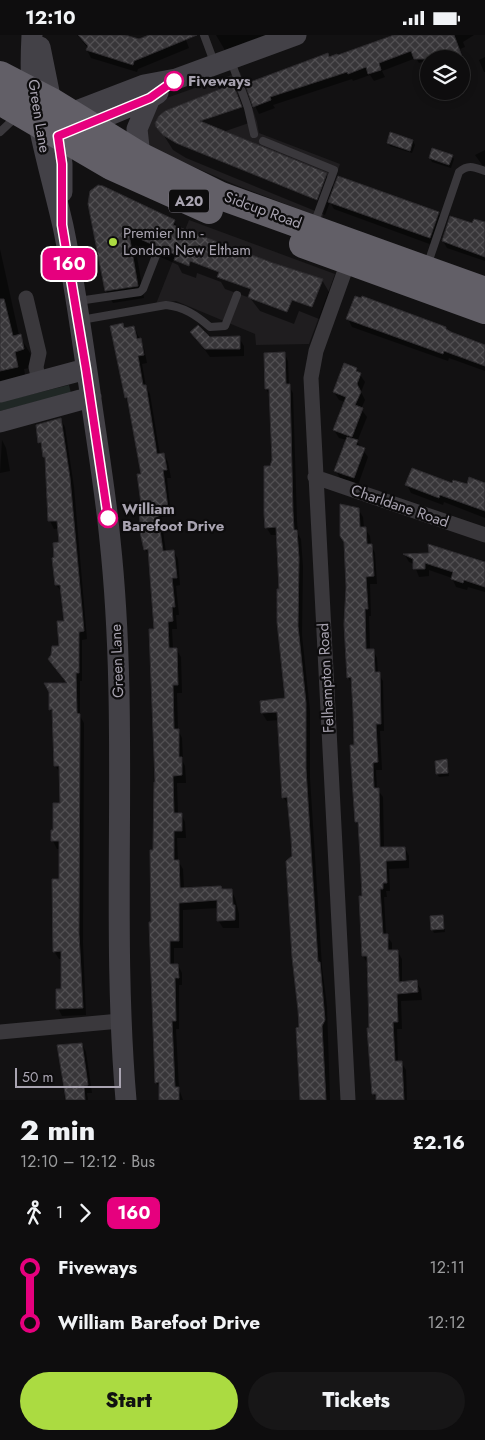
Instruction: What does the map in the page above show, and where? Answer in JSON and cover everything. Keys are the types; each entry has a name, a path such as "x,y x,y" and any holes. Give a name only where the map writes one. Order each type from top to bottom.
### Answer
{"highway":[{"name":"Sidcup Road","path":"0,75 30,120 111,166 343,272 485,310"},
{"name":"Sidcup Road","path":"30,120 140,156 220,196 485,291"}],"main road":[{"name":"Green Lane","path":"32,35 30,120 62,164 62,225 91,397 113,567 119,686 118,912 120,1021 126,1100"},
{"name":"Green Lane","path":"30,120 44,58 36,35"},
{"path":"30,120 144,85 176,79 296,35"},
{"path":"30,120 150,98 176,79"},
{"path":"140,156 137,129 150,98"},
{"path":"0,392 86,369"},
{"path":"0,422 91,397"}],"street":[{"name":"Felhampton Road","path":"343,272 316,351 311,378 348,1100"},
{"path":"26,298 39,353 36,367 39,381"},
{"name":"Charldane Road","path":"315,477 485,535"},
{"path":"0,1032 120,1021"}],"lane":[{"path":"204,35 248,108 254,134"},
{"path":"263,141 334,170 313,228"},
{"path":"426,269 459,172 465,167 485,171"},
{"path":"77,311 140,292 158,253"},
{"path":"77,311 166,305 179,306 197,315 210,327 225,326 237,295"}],"shaded area":[{"path":"240,72 259,133 340,164 322,218 238,186 148,147 142,123 158,101"},
{"path":"189,220 335,274 309,344 256,345 255,334 176,301 156,304"},
{"path":"69,385 71,393 0,411 0,402"}],"building":[{"path":"78,35 125,35 139,39 149,35 197,35 134,61 133,65 86,50 88,46"},
{"path":"394,35 454,35 460,50 420,50 420,59 414,59 411,51 379,63 381,70 368,74 366,67 348,74 347,72 270,97 271,100 253,107 245,84 328,53 329,57"},
{"path":"233,84 242,107 200,121 327,173 317,200 176,143 163,135 156,127 155,123 165,111"},
{"path":"390,132 413,140 410,151 387,143"},
{"path":"432,148 453,155 449,165 429,158"},
{"path":"338,176 439,212 430,238 328,202"},
{"path":"98,185 175,220 173,225 273,263 323,279 312,307 292,300 287,312 252,299 248,297 251,289 217,277 219,272 190,261 189,266 174,260 176,255 129,234 138,286 105,291 88,204 90,191"},
{"path":"450,216 472,223 474,219 485,222 485,257 442,241"},
{"path":"355,296 361,298 362,296 446,327 451,332 485,345 485,366 444,351 443,354 346,319"},
{"path":"0,299 4,299 13,336 21,334 24,349 15,352 18,367 0,371"},
{"path":"123,323 124,328 134,326 137,339 141,338 144,355 138,356 143,385 146,385 157,454 164,453 167,470 163,470 168,508 157,509 163,551 174,550 177,578 172,578 175,607 172,607 173,621 168,622 169,648 177,648 178,685 173,685 174,729 179,729 179,757 182,757 182,775 173,776 174,813 182,813 182,831 174,831 174,860 179,860 180,888 221,886 222,889 232,889 233,905 235,905 235,920 217,921 217,900 179,903 179,941 170,941 170,964 178,964 179,978 175,978 176,1021 172,1021 175,1087 179,1087 179,1100 159,1100 159,1082 155,1083 149,922 151,922 150,850 153,850 155,782 149,629 154,629 148,549 144,550 138,523 140,523 139,512 142,511 137,474 141,474 127,397 125,398 110,326"},
{"path":"198,325 210,337 240,336 240,349 205,349 190,332"},
{"path":"285,352 286,384 290,384 294,530 297,530 299,558 298,626 306,703 306,769 318,962 320,962 325,1020 322,1026 326,1100 300,1100 296,1028 299,1027 292,957 286,861 292,856 287,797 282,798 277,712 261,713 260,701 285,698 277,622 277,589 279,589 276,527 265,528 264,514 264,466 270,466 272,460 269,389 265,389 264,353"},
{"path":"344,363 357,368 356,371 361,373 357,384 361,392 355,405 363,408 352,437 333,430 346,397 333,392"},
{"path":"61,418 70,478 84,631 79,632 79,673 76,673 77,713 80,714 79,934 83,1008 56,1009 56,989 61,989 61,951 53,952 52,879 59,879 59,841 51,841 51,830 53,830 53,803 60,803 59,766 54,766 52,709 49,710 49,692 44,683 67,683 48,659 51,655 52,646 59,646 57,621 64,621 60,585 55,585 52,558 54,557 53,543 59,542 57,521 48,521 45,457 43,457 41,442 38,443 36,425"},
{"path":"347,437 358,440 356,445 365,448 354,478 334,471"},
{"path":"412,468 452,483 453,480 467,484 469,477 485,483 485,511 440,495 439,498 405,485"},
{"path":"340,504 359,508 360,527 366,527 367,544 372,544 374,576 366,577 368,609 365,609 366,649 374,649 375,672 380,672 381,724 376,724 378,762 373,763 374,788 379,788 380,847 405,847 406,860 386,861 387,883 383,883 383,889 380,889 383,934 388,934 388,950 398,950 399,982 417,980 418,992 397,994 398,1022 393,1022 395,1061 402,1061 404,1100 376,1100 376,1094 372,1094 367,1028 369,1028 367,956 362,956 359,896 362,896 360,855 358,822 355,822 351,764 350,745 354,745 353,711 351,677 347,678 344,624 346,587 344,542 340,536"},
{"path":"428,544 485,562 485,587 464,580 463,583 451,579 453,572 425,563 425,569 413,569 413,559 403,554 429,553"},
{"path":"447,759 448,773 436,774 435,761"},
{"path":"443,915 444,929 431,930 430,916"},
{"path":"82,1043 88,1085 84,1086 85,1100 66,1100 57,1045"}],"bus line":[{"name":"160","path":"108,518 76,302 62,225 62,164 58,136 150,98 174,81"}],"place":[{"name":"Fiveways","path":"174,81"},
{"name":"Premier Inn - London New Eltham","path":"113,242"},
{"name":"William Barefoot Drive","path":"108,518"}]}
